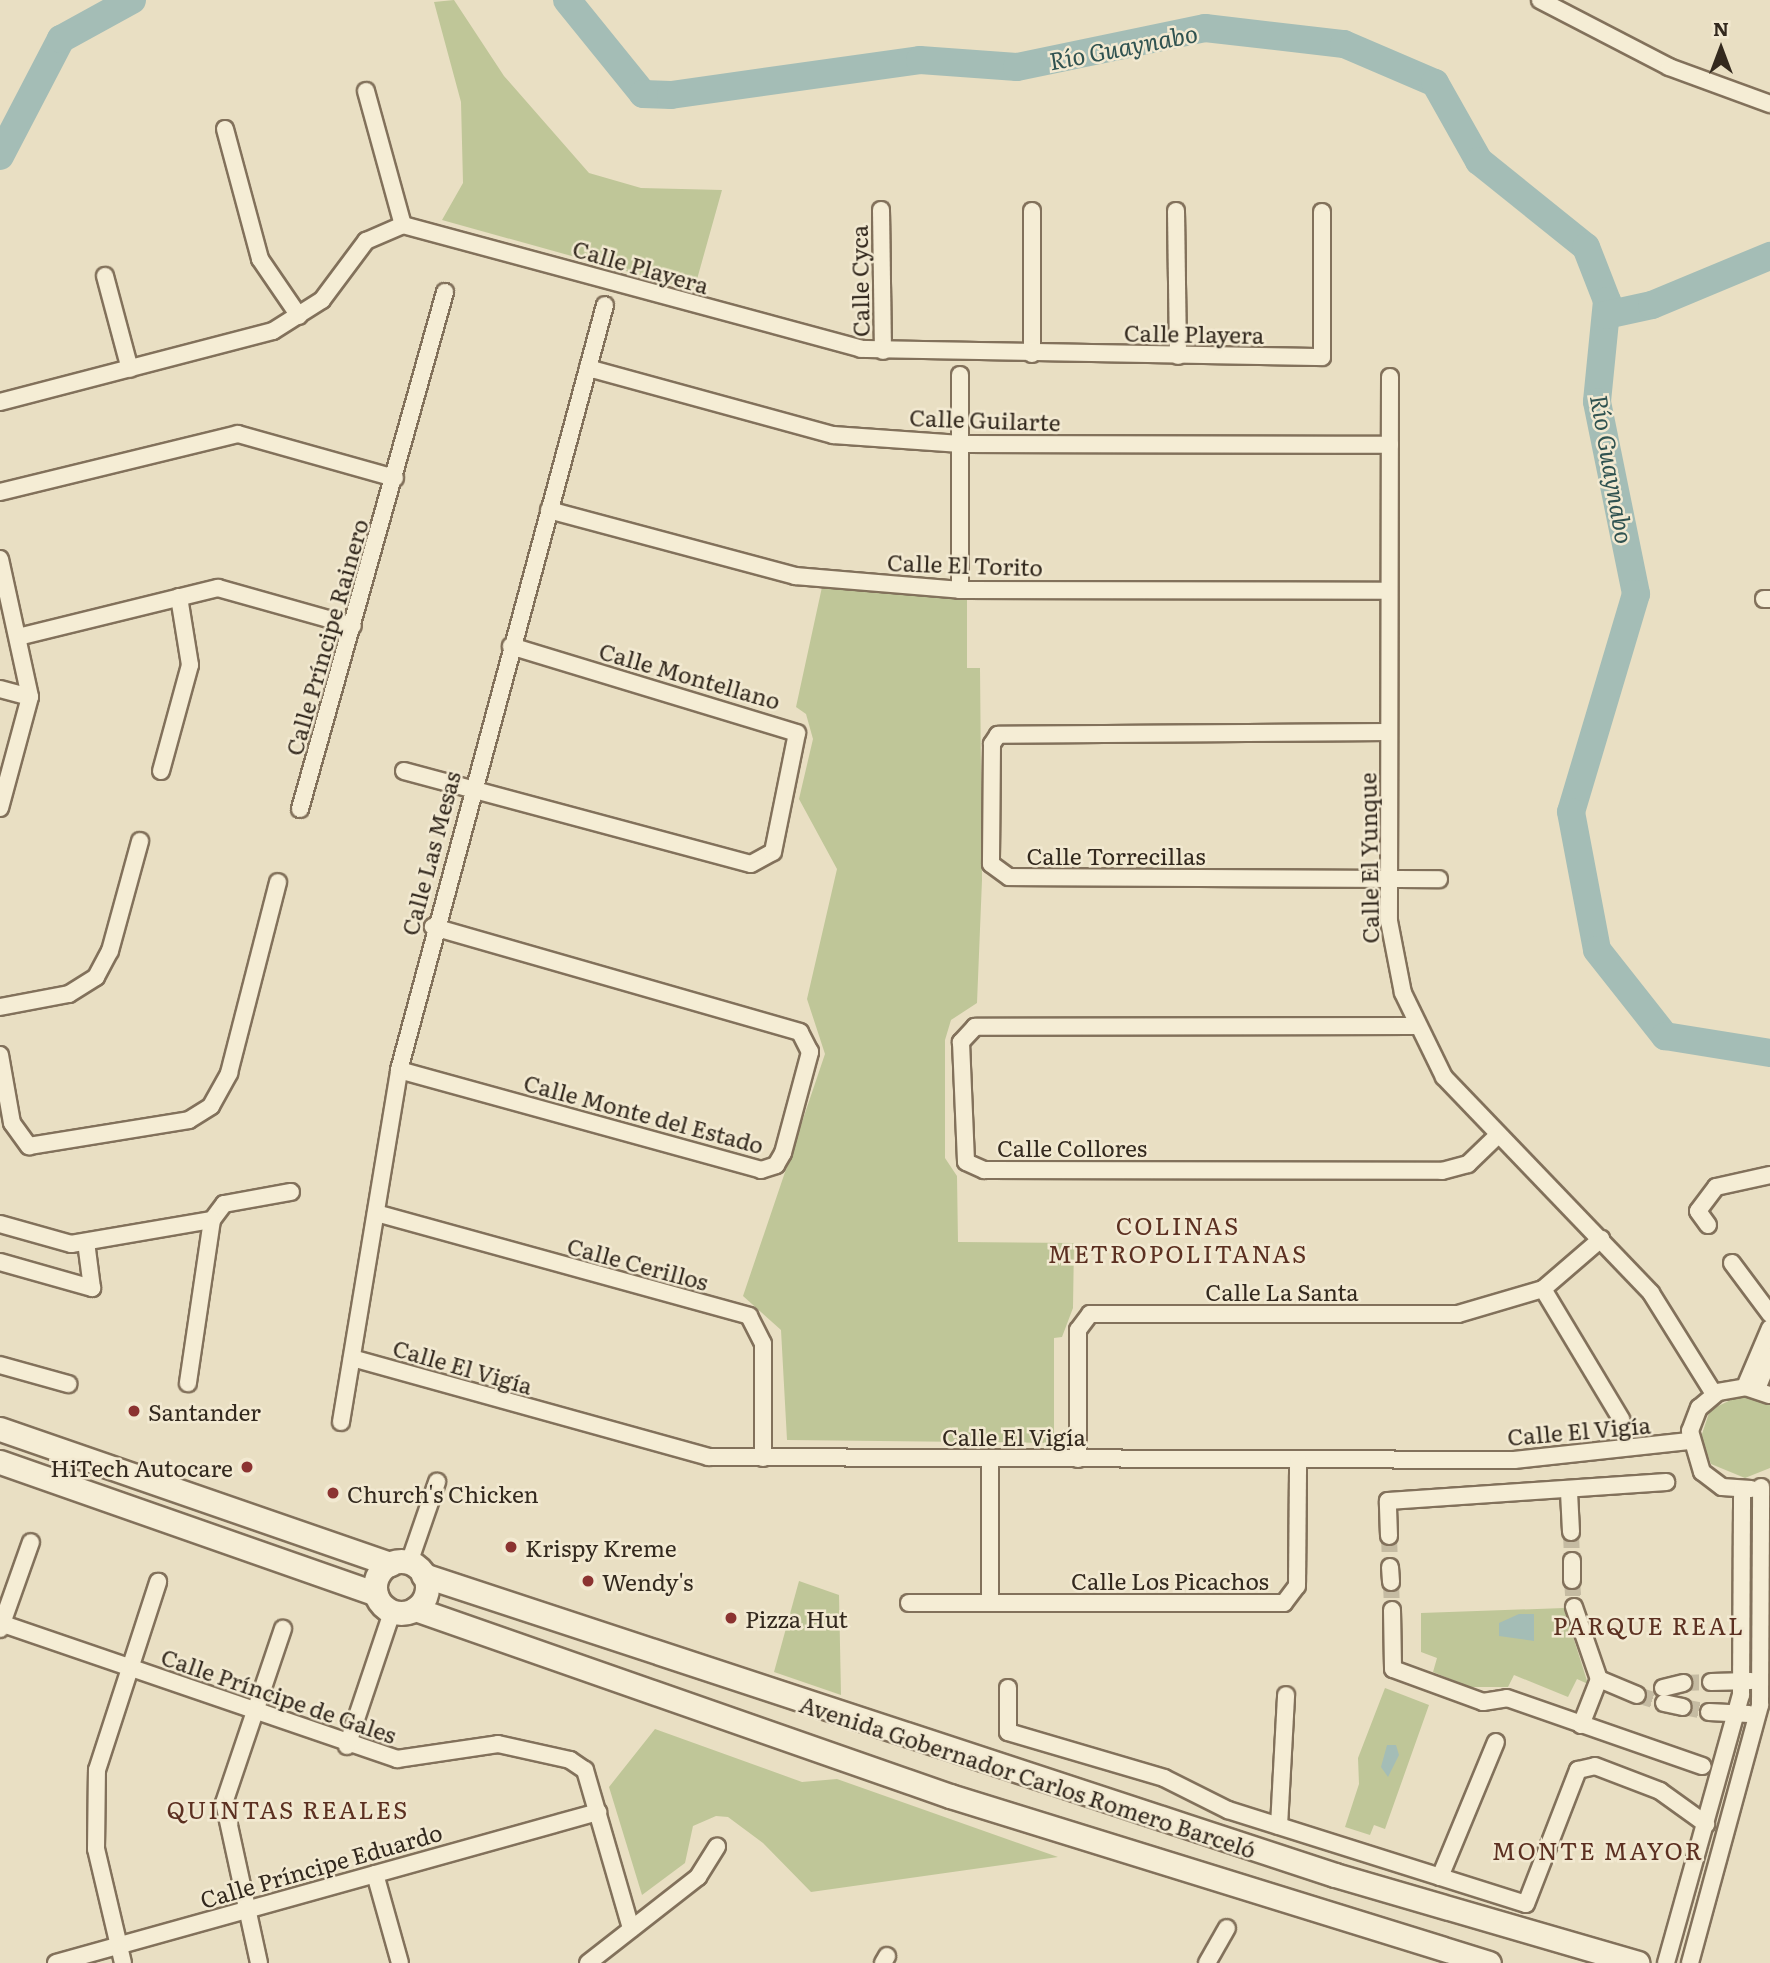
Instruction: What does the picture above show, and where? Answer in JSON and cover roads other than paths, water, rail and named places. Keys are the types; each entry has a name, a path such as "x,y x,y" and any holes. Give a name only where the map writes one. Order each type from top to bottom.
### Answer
{"main road":[{"name":"Avenida Gobernador Carlos Romero Barceló","path":"0,1429 1335,1875 1637,1963"},
{"path":"0,1462 376,1594 404,1610 425,1596 407,1567 376,1579 376,1594"},
{"name":"Avenida Gobernador Carlos Romero Barceló","path":"404,1610 950,1796 1489,1963"}],"street":[{"path":"1540,0 1669,67 1770,104"},
{"path":"0,402 273,331 322,300 366,241 403,225 366,91"},
{"path":"225,128 260,259 299,316"},
{"name":"Calle Cyca","path":"881,210 883,351"},
{"path":"1031,354 1032,211"},
{"path":"1176,211 1178,356"},
{"name":"Calle Playera","path":"403,225 827,342 883,351 1322,358 1322,212"},
{"path":"105,276 130,369"},
{"name":"Calle Príncipe Rainero","path":"300,808 395,478 445,292"},
{"name":"Calle Las Mesas","path":"341,1422 399,1070 433,927 605,306"},
{"name":"Calle Guilarte","path":"588,368 833,435 961,444 1390,445"},
{"path":"960,375 960,590"},
{"name":"Calle El Yunque","path":"1390,377 1389,880 1393,954 1415,1026 1444,1077 1651,1293 1714,1394"},
{"path":"0,492 238,435 395,478"},
{"name":"Calle El Torito","path":"549,510 795,576 960,590 1389,591"},
{"path":"0,559 30,697 0,808"},
{"path":"18,637 179,597 229,589 353,626"},
{"path":"161,771 190,665 179,597"},
{"name":"Calle Montellano","path":"471,789 751,864 773,852 797,733 511,646"},
{"path":"0,689 30,697"},
{"name":"Calle Torrecillas","path":"1389,732 998,735 992,744 989,850 997,872 1009,877 1389,880"},
{"path":"404,771 471,789"},
{"path":"0,1007 69,994 96,977 110,951 140,841"},
{"path":"1389,880 1439,879"},
{"path":"0,1055 12,1124 29,1146 189,1120 211,1106 229,1073 278,883"},
{"name":"Calle Monte del Estado","path":"399,1070 761,1170 783,1153 810,1052 800,1032 433,927"},
{"name":"Calle Collores","path":"1415,1026 975,1027 961,1042 965,1162 984,1170 1443,1171 1468,1164 1498,1135"},
{"path":"1708,1225 1698,1211 1716,1187 1770,1175"},
{"path":"188,1383 212,1220 225,1204 291,1192"},
{"name":"Calle Cerillos","path":"376,1213 749,1316 763,1344 763,1458"},
{"path":"0,1224 71,1244 212,1220"},
{"name":"Calle La Santa","path":"1077,1459 1078,1331 1090,1314 1458,1314 1543,1289 1601,1239"},
{"path":"0,1262 92,1288 86,1242"},
{"path":"1732,1263 1770,1314"},
{"path":"1543,1289 1621,1419"},
{"path":"1762,1391 1770,1328"},
{"path":"1762,1391 1770,1357"},
{"name":"Calle El Vigía","path":"352,1358 708,1457 1514,1460 1689,1441"},
{"path":"0,1365 68,1384"},
{"path":"1690,1963 1758,1714 1764,1681 1765,1485 1742,1490 1722,1487 1702,1472 1689,1441 1694,1416 1714,1394 1762,1391"},
{"path":"990,1458 990,1602"},
{"name":"Calle Los Picachos","path":"909,1603 1284,1603 1297,1586 1298,1461"},
{"path":"407,1567 437,1482"},
{"path":"1389,1536 1388,1501 1569,1492 1666,1482"},
{"path":"1666,1963 1738,1713 1742,1681 1742,1490"},
{"path":"1569,1492 1571,1532"},
{"path":"1,1625 31,1542"},
{"path":"1572,1561 1573,1580"},
{"path":"123,1963 94,1821 97,1770 127,1668 158,1582"},
{"path":"1574,1607 1598,1679 1581,1725"},
{"path":"347,1746 404,1610"},
{"path":"1392,1610 1393,1669 1483,1702 1507,1698 1702,1766"},
{"name":"Calle Príncipe de Gales","path":"1,1625 253,1710 347,1746 415,1760 498,1744 541,1751 585,1770 631,1928"},
{"path":"259,1963 244,1910 225,1803 253,1710 283,1629"},
{"path":"1598,1679 1634,1691"},
{"path":"1710,1682 1764,1681"},
{"path":"1683,1683 1664,1696 1683,1707"},
{"path":"1008,1688 1008,1732 1164,1779 1279,1826 1526,1904 1573,1778 1586,1767 1660,1791 1706,1824"},
{"path":"1279,1826 1286,1695"},
{"path":"1709,1712 1758,1714"},
{"path":"1440,1877 1496,1742"},
{"name":"Calle Príncipe Eduardo","path":"56,1963 598,1812"},
{"path":"588,1963 698,1877 717,1847"},
{"path":"375,1874 400,1963"},
{"path":"1207,1963 1227,1928"}],"water":[{"path":"1519,1614 1534,1614 1534,1641 1499,1636 1499,1623"},
{"path":"1387,1745 1396,1745 1399,1755 1388,1777 1381,1767"}],"waterway":[{"name":"Río Guaynabo","path":"0,156 61,39 132,0"},
{"name":"Río Guaynabo","path":"567,0 643,94 671,95 920,60 1017,67 1205,28 1344,44 1435,83 1479,161 1586,247 1607,301 1597,402 1636,594 1571,812 1597,950 1665,1036 1770,1053"},
{"path":"1606,315 1652,305 1770,256"}],"tunnel":[{"path":"1571,1532 1572,1561"},
{"path":"1389,1536 1390,1567"},
{"path":"1572,1580 1574,1607"},
{"path":"1391,1582 1392,1610"},
{"path":"1683,1683 1711,1682"},
{"path":"1637,1695 1664,1703"},
{"path":"1683,1707 1709,1712"}],"place":[{"name":"Santander","path":"134,1411"},
{"name":"HiTech Autocare","path":"247,1467"},
{"name":"Church's Chicken","path":"333,1493"},
{"name":"Krispy Kreme","path":"511,1547"},
{"name":"Wendy's","path":"588,1581"},
{"name":"Pizza Hut","path":"731,1618"}],"district":[{"name":"COLINAS METROPOLITANAS","path":"1178,1239"},
{"name":"PARQUE REAL","path":"1649,1625"},
{"name":"QUINTAS REALES","path":"288,1809"},
{"name":"MONTE MAYOR","path":"1598,1850"}]}
